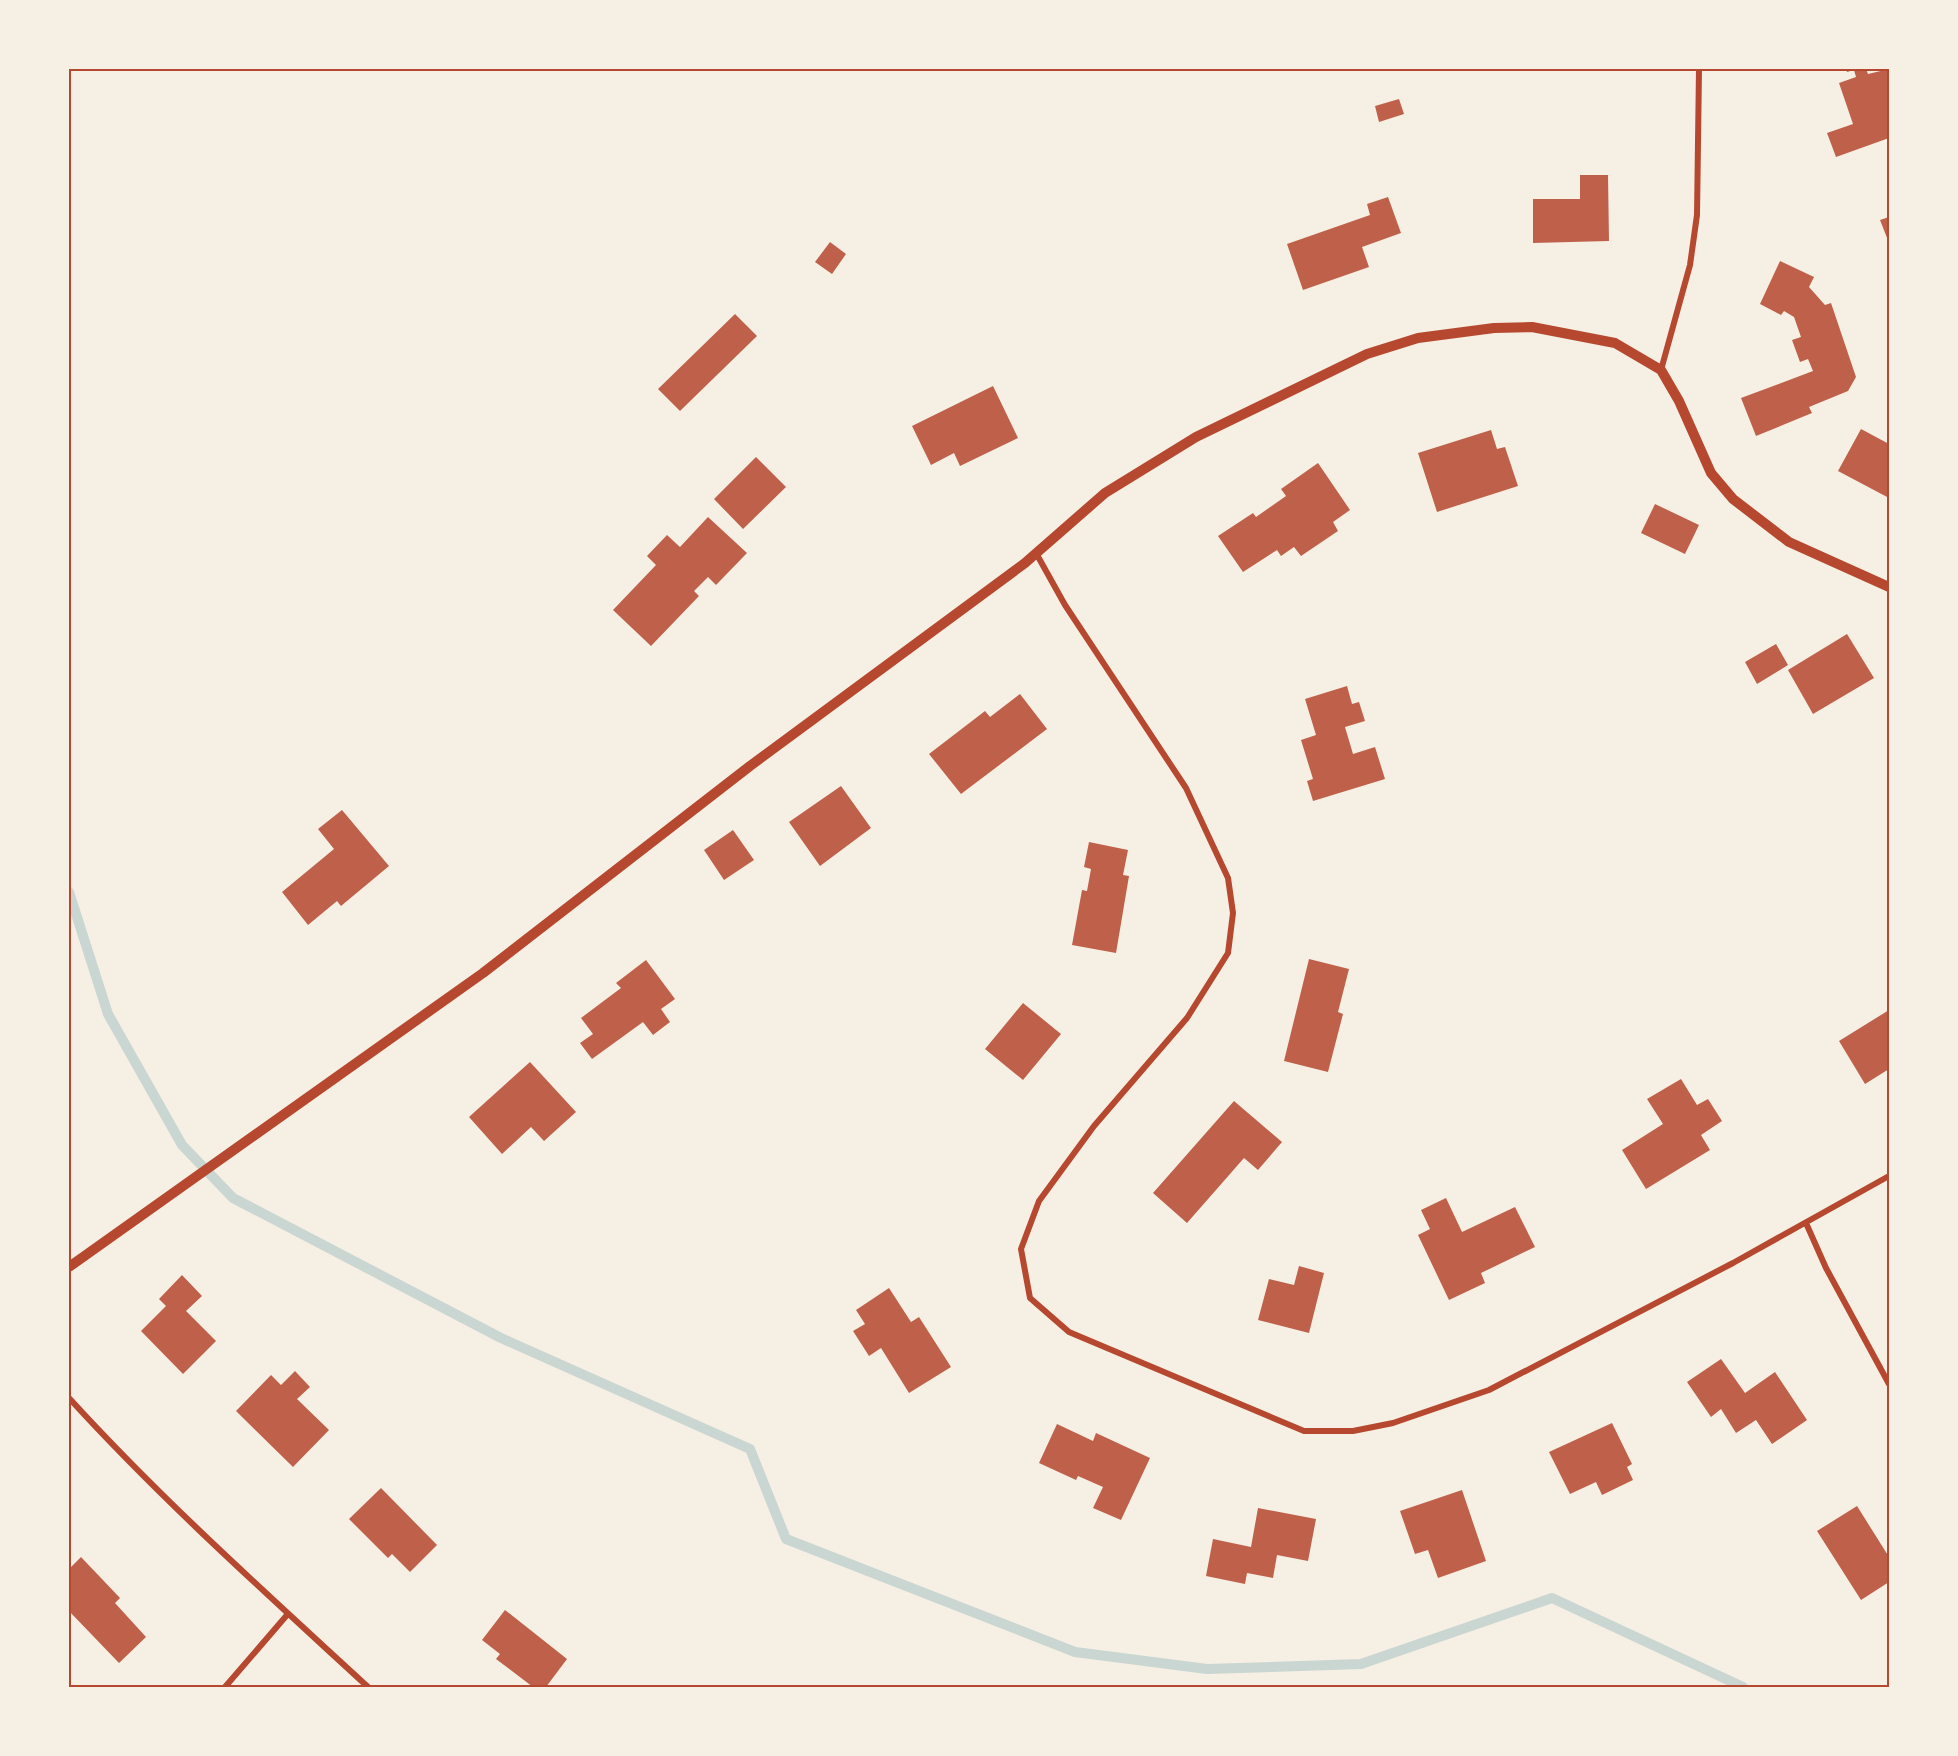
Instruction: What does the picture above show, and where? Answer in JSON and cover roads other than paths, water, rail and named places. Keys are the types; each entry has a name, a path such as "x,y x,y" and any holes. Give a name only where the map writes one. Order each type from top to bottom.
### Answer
{"street":[{"path":"1661,370 1692,255 1697,215 1699,69"},
{"path":"69,1267 235,1146 483,973 750,766 1036,553 1104,493 1196,437 1367,354 1418,338 1494,328 1532,327 1616,343 1661,370 1679,401 1711,473 1733,499 1789,542 1889,587"},
{"path":"1036,553 1065,605 1186,788 1228,878 1233,913 1228,953 1187,1018 1094,1126 1039,1201 1021,1249 1030,1298 1061,1325 1079,1337 1304,1431 1353,1431 1393,1423 1489,1390 1806,1223 1889,1176"},
{"path":"1806,1223 1826,1268 1889,1384"},
{"path":"69,1398 119,1454 287,1614 368,1687"},
{"path":"225,1687 287,1614"}],"waterway":[{"path":"69,892 108,1014 182,1145 233,1198 501,1338 750,1449 786,1539 1075,1652 1207,1669 1361,1664 1552,1598 1743,1687"}]}
